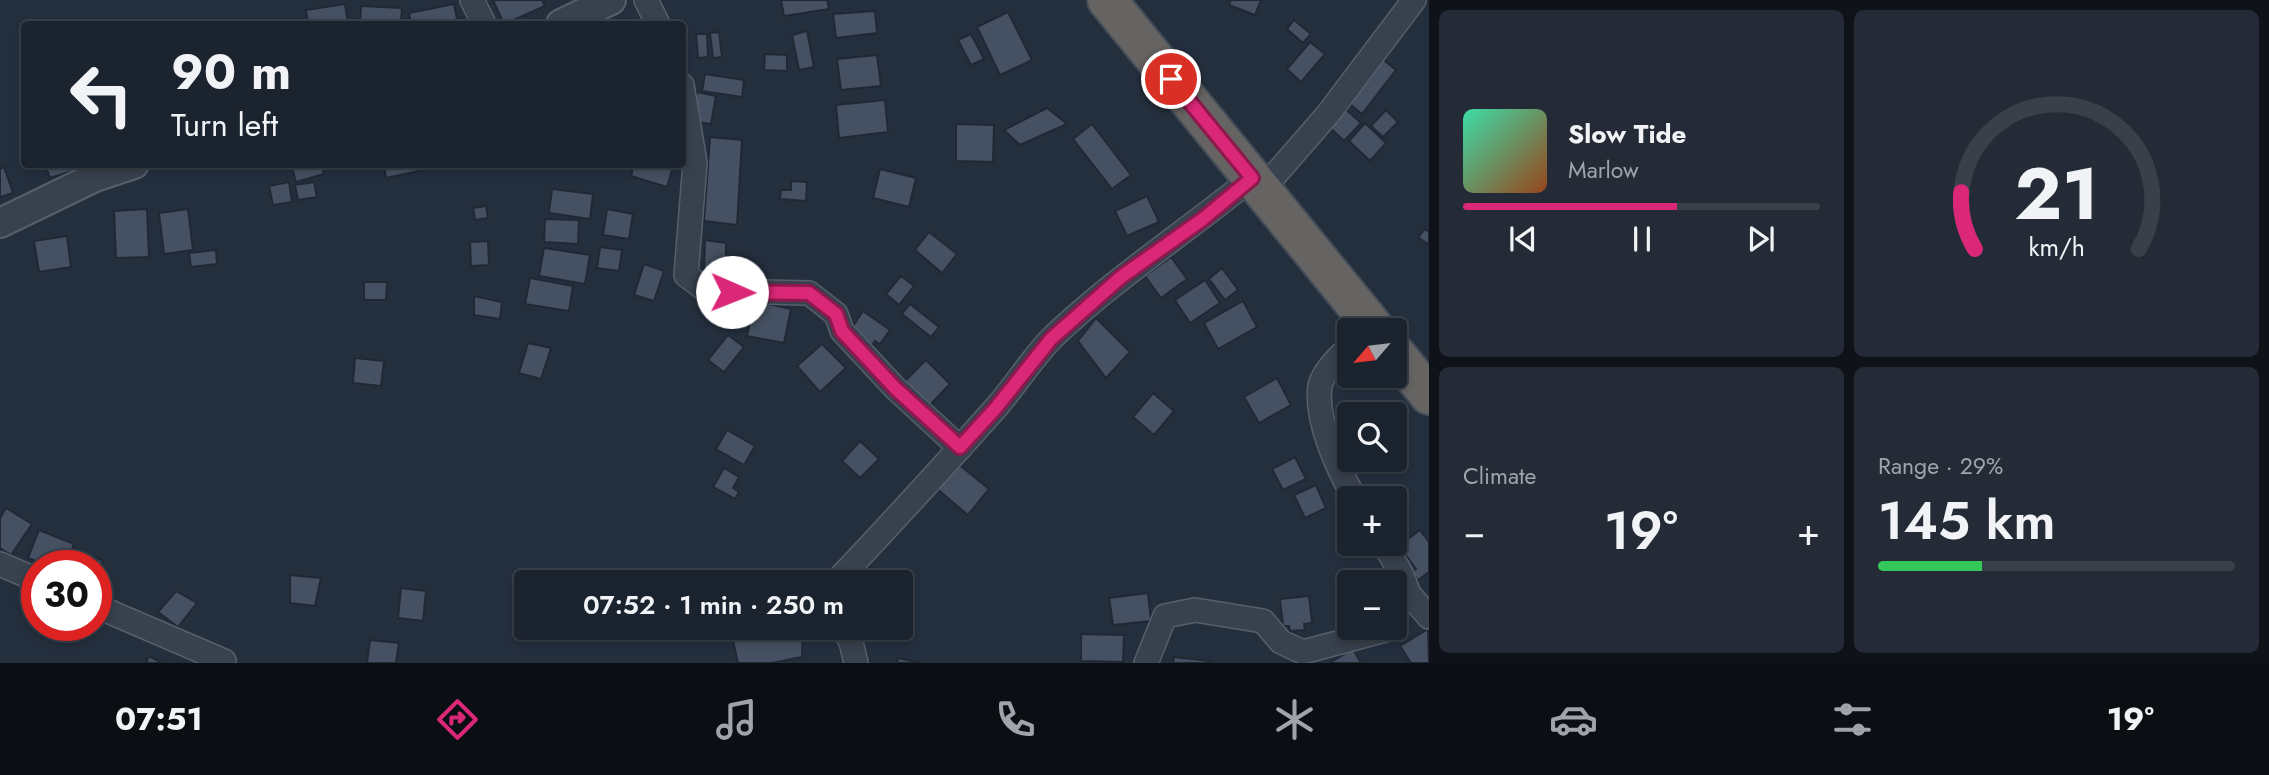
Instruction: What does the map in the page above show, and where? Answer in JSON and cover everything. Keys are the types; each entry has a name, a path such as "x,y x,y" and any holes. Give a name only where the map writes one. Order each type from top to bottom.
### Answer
{"highway":[{"path":"1107,0 1257,184 1358,318"},
{"path":"1407,373 1429,395"}],"street":[{"path":"472,0 482,21"},
{"path":"567,21 611,0"},
{"path":"646,0 656,21"},
{"path":"847,570 923,491 995,409 1051,339 1121,277 1257,184 1328,114 1414,0"},
{"path":"686,109 695,163 686,275 707,291 809,293 836,314 842,331 895,388 960,447"},
{"path":"0,223 95,177 122,168"},
{"path":"1337,358 1320,384 1322,416 1334,456 1349,486"},
{"path":"1391,556 1409,594 1429,617"},
{"path":"0,564 21,573"},
{"path":"1146,663 1165,616 1195,610 1264,621 1281,642 1303,652 1345,640"},
{"path":"112,613 224,661"},
{"path":"1407,626 1429,622"},
{"path":"850,640 856,663"}],"building":[{"path":"493,0 542,0 545,6 511,21 503,21"},
{"path":"781,0 827,0 829,9 784,16"},
{"path":"1231,0 1261,0 1255,15 1229,5"},
{"path":"345,4 348,21 308,21 306,10"},
{"path":"454,4 457,21 410,21 409,13"},
{"path":"361,6 402,8 401,21 360,21"},
{"path":"875,11 877,33 836,38 833,14"},
{"path":"1008,12 1032,60 1000,75 977,27"},
{"path":"1294,20 1311,34 1303,43 1287,29"},
{"path":"807,31 814,67 799,70 792,35"},
{"path":"719,32 722,57 713,58 710,33"},
{"path":"696,34 707,34 708,57 698,58"},
{"path":"971,34 984,59 971,65 958,40"},
{"path":"1310,42 1325,54 1301,82 1287,69"},
{"path":"765,54 787,55 787,71 764,70"},
{"path":"877,55 881,86 841,90 837,59"},
{"path":"1380,57 1396,70 1362,114 1346,101"},
{"path":"705,74 744,80 742,97 702,91"},
{"path":"697,92 716,96 711,124 692,121"},
{"path":"885,100 888,132 839,138 836,105"},
{"path":"1342,106 1361,123 1344,141 1326,124"},
{"path":"1047,108 1067,124 1020,145 1004,130"},
{"path":"1386,110 1398,122 1383,137 1371,126"},
{"path":"1365,123 1386,143 1370,161 1349,141"},
{"path":"956,124 994,125 993,162 956,161"},
{"path":"1092,124 1131,175 1112,189 1073,139"},
{"path":"710,137 742,140 737,225 704,221"},
{"path":"4,167 13,193 0,197 0,169"},
{"path":"46,168 75,168 76,170 50,178"},
{"path":"292,168 322,168 324,174 296,182"},
{"path":"385,168 418,168 419,171 386,178"},
{"path":"633,168 673,168 667,187 631,176"},
{"path":"880,169 916,178 909,207 873,198"},
{"path":"791,181 807,182 806,201 780,199 781,190 791,190"},
{"path":"289,182 292,202 273,205 269,186"},
{"path":"314,182 317,197 298,200 295,185"},
{"path":"552,189 593,194 590,219 549,213"},
{"path":"1147,196 1159,222 1127,236 1115,211"},
{"path":"486,206 488,218 475,220 473,208"},
{"path":"147,209 149,257 116,258 114,211"},
{"path":"188,209 193,250 164,254 159,213"},
{"path":"607,209 633,214 629,239 603,235"},
{"path":"545,219 579,220 578,244 544,242"},
{"path":"1425,229 1429,232 1429,245 1418,237"},
{"path":"929,232 957,254 942,273 915,250"},
{"path":"67,236 71,267 39,272 34,241"},
{"path":"705,240 726,243 726,272 704,271"},
{"path":"488,241 489,265 471,266 470,242"},
{"path":"600,247 622,250 619,271 597,268"},
{"path":"544,248 590,255 585,284 539,276"},
{"path":"216,250 217,264 191,267 189,253"},
{"path":"1171,257 1187,279 1161,298 1145,276"},
{"path":"644,264 664,271 654,301 634,295"},
{"path":"1222,268 1238,290 1225,300 1209,279"},
{"path":"901,276 914,286 899,305 886,294"},
{"path":"530,278 573,286 569,311 525,304"},
{"path":"1205,280 1220,303 1190,323 1175,300"},
{"path":"364,282 387,282 386,300 364,300"},
{"path":"474,296 502,302 500,319 474,315"},
{"path":"754,301 791,309 784,343 747,336"},
{"path":"1243,301 1257,327 1218,349 1204,323"},
{"path":"910,304 939,327 931,337 902,314"},
{"path":"863,311 890,330 880,344 875,341 868,350 847,335"},
{"path":"1096,318 1130,352 1106,378 1078,341"},
{"path":"728,335 744,347 724,372 708,360"},
{"path":"528,343 551,348 541,379 519,373"},
{"path":"822,344 846,368 820,392 797,366"},
{"path":"355,358 384,361 381,386 353,383"},
{"path":"926,360 950,384 928,407 903,383"},
{"path":"1277,378 1291,405 1259,423 1244,397"},
{"path":"1153,393 1174,411 1154,435 1133,417"},
{"path":"1337,419 1336,439 1329,423"},
{"path":"727,430 755,446 744,465 716,449"},
{"path":"860,441 879,459 860,478 842,461"},
{"path":"1295,457 1306,479 1283,490 1272,469"},
{"path":"957,463 989,489 968,515 936,488"},
{"path":"724,468 739,477 733,488 739,492 735,499 713,487"},
{"path":"1316,485 1326,508 1305,518 1294,495"},
{"path":"6,508 32,524 11,555 0,548 0,518"},
{"path":"39,530 74,544 71,550 31,550"},
{"path":"1420,530 1429,542 1429,572 1418,580 1412,572 1416,569 1406,556 1407,540"},
{"path":"290,575 321,578 315,606 290,603"},
{"path":"401,588 426,591 423,621 398,618"},
{"path":"176,591 197,603 178,627 158,612"},
{"path":"1148,593 1151,621 1113,625 1109,598"},
{"path":"1309,596 1312,623 1304,624 1305,630 1290,631 1289,626 1283,626 1280,599"},
{"path":"1428,629 1429,663 1411,663 1400,646"},
{"path":"1081,634 1124,635 1123,662 1081,661"},
{"path":"370,640 399,643 396,663 367,663"},
{"path":"733,640 803,640 802,657 772,663 738,663"},
{"path":"1353,649 1361,663 1331,662"},
{"path":"149,656 162,663 146,663"},
{"path":"1174,657 1210,661 1210,663 1173,663"},
{"path":"897,658 922,663 898,663"}],"route":[{"path":"732,292 809,293 836,314 842,331 895,388 960,447 995,409 1051,339 1121,277 1203,219 1252,178 1171,79"}]}
